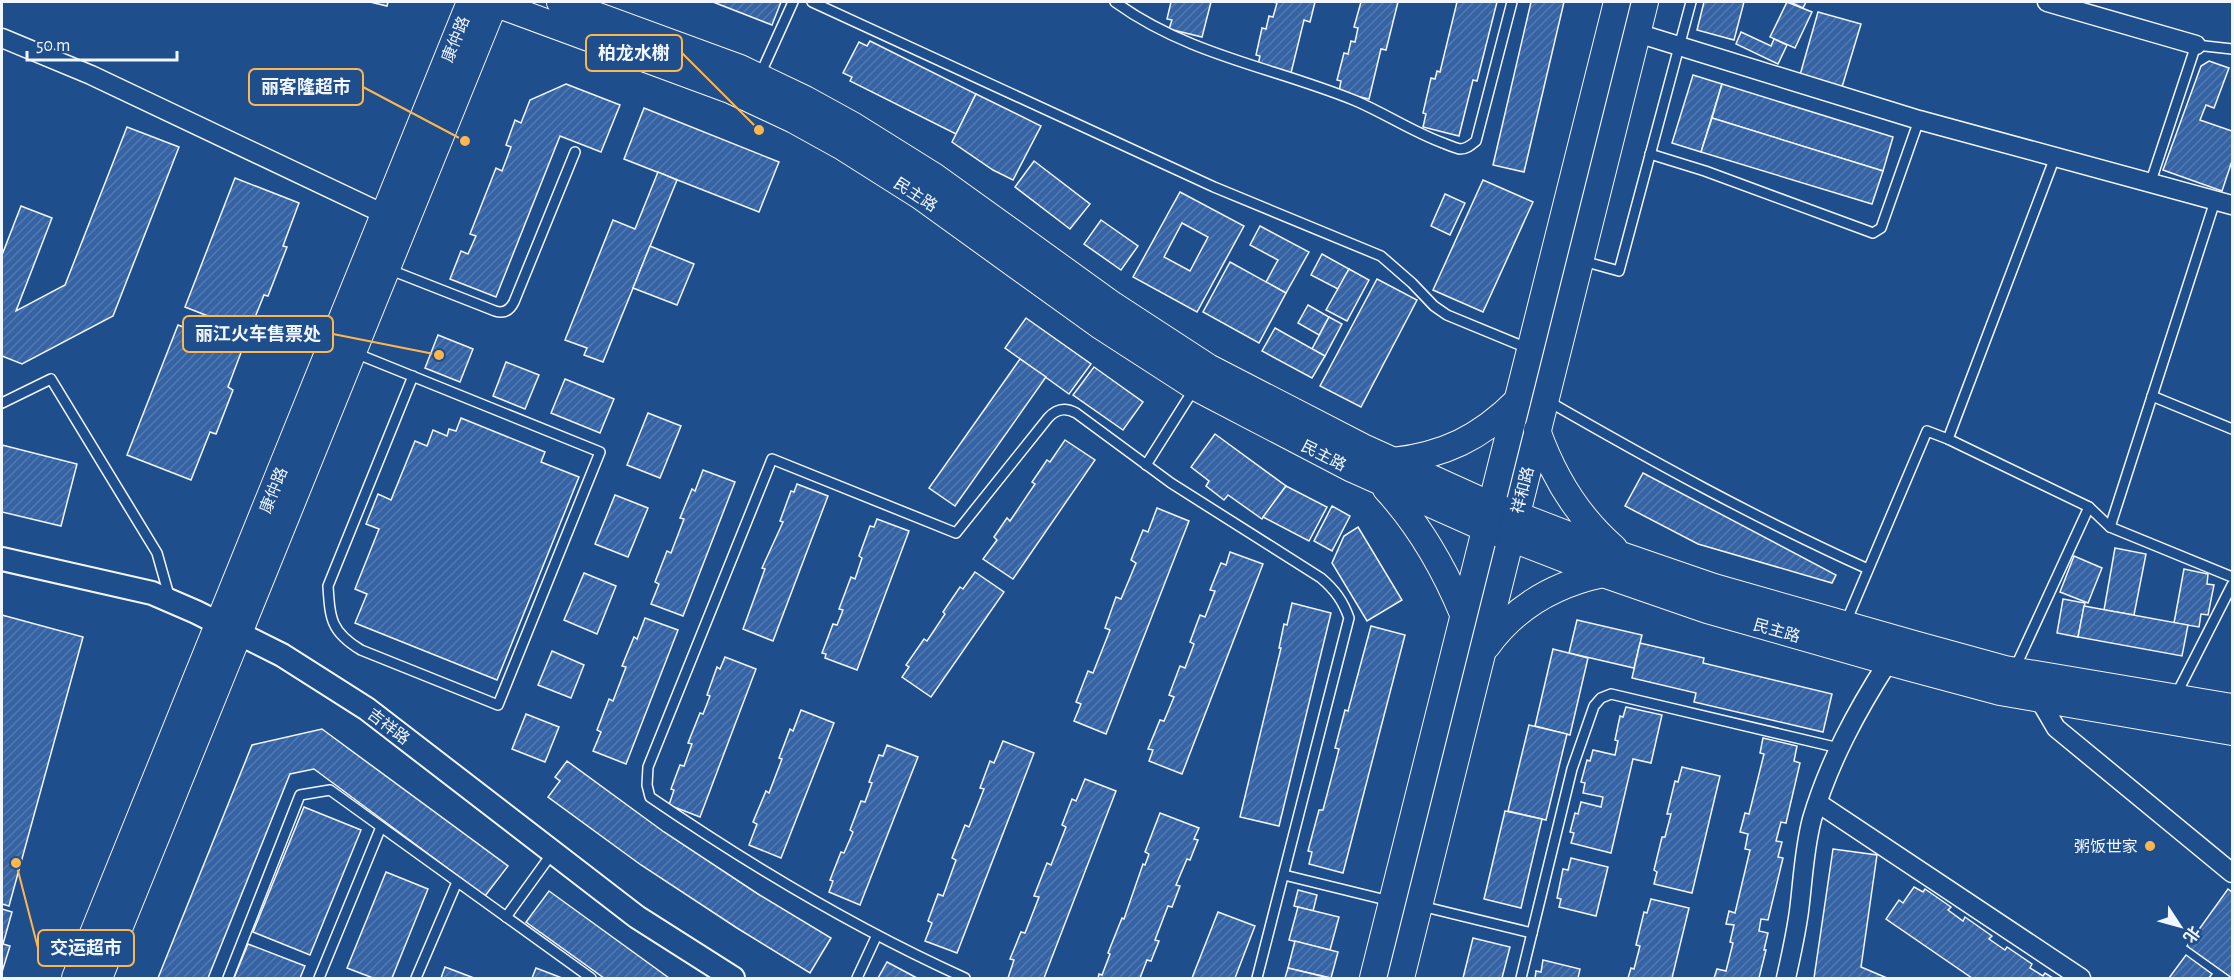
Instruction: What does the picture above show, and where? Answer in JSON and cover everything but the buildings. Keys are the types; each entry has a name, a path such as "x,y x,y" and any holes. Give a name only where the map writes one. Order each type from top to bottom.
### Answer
{"main road":[{"name":"民主路","path":"488,2 730,90 822,136 920,196 1099,325 1196,387 1513,526 1603,574 1707,610 2000,693 2232,732"},
{"name":"康仲路","path":"99,978 384,214 488,2"},
{"name":"康仲路","path":"75,978 353,352 488,2"},
{"name":"民主路","path":"560,2 740,68 805,99 854,126 933,176 1103,298 1208,367 1386,472"},
{"name":"祥和路","path":"1373,978 1617,2"},
{"name":"祥和路","path":"1401,978 1645,2"},
{"path":"1463,614 1444,572 1411,519 1386,472 1460,444 1490,426 1517,401"},
{"path":"1537,430 1554,470 1576,508 1624,556"},
{"name":"民主路","path":"1513,526 1624,556 1714,587 2014,670 2232,707"},
{"path":"1481,654 1501,629 1524,607 1562,585 1603,574"}],"street":[{"path":"2047,2 2196,45"},
{"path":"1637,33 1919,120 2224,203"},
{"path":"2,38 91,75 384,214"},
{"name":"吉祥路","path":"2,559 152,593 282,655 367,709 637,917 733,978"},
{"path":"1786,978 1798,914 1806,849 1818,803 1839,748 1865,698 1888,662"},
{"path":"2039,699 2056,728 2232,873"},
{"path":"1818,803 2080,978"}],"lane":[{"path":"759,77 793,2"},
{"path":"812,2 1214,187 1381,256 1434,306 1447,315 1530,350"},
{"path":"1115,2 1195,46 1354,100 1430,138 1460,149 1476,141 1512,2"},
{"path":"1580,260 1619,270 1691,2"},
{"path":"2150,184 2196,45 2232,50"},
{"path":"1650,154 1705,171 1873,233 1881,228 1919,120"},
{"path":"387,268 495,311 508,310 514,302 575,152"},
{"path":"1948,439 2055,157"},
{"path":"2110,527 2152,396 2224,203"},
{"path":"353,352 413,376 600,452 498,705 361,650 345,640 336,629 329,612 328,586 413,376"},
{"path":"2,403 51,379 157,552 171,601"},
{"path":"1146,465 1196,387"},
{"path":"2152,396 2232,429"},
{"path":"1545,400 1702,488 1868,569"},
{"path":"965,978 876,936 757,868 650,797 647,785 648,767 772,459 956,533 1048,418 1059,410 1071,410 1171,483 1321,578 1331,586 1345,607 1349,618 1257,978"},
{"path":"1845,624 1927,431 2089,507 2110,527 2232,577"},
{"path":"2014,670 2089,507"},
{"path":"2175,697 2232,585"},
{"path":"1521,978 1572,769 1594,706 1601,698 1611,694 1839,748"},
{"path":"228,978 300,795 330,789 591,978"},
{"path":"319,978 381,827"},
{"path":"506,917 553,852"},
{"path":"1284,875 1392,902"},
{"path":"416,978 457,882"},
{"path":"1419,905 1532,933"},
{"path":"857,978 876,936"}],"place":[{"name":"柏龙水榭","path":"759,130"},
{"name":"丽客隆超市","path":"465,141"},
{"name":"丽江火车售票处","path":"439,355"},
{"name":"粥饭世家","path":"2150,846"},
{"name":"交运超市","path":"16,863"}]}
